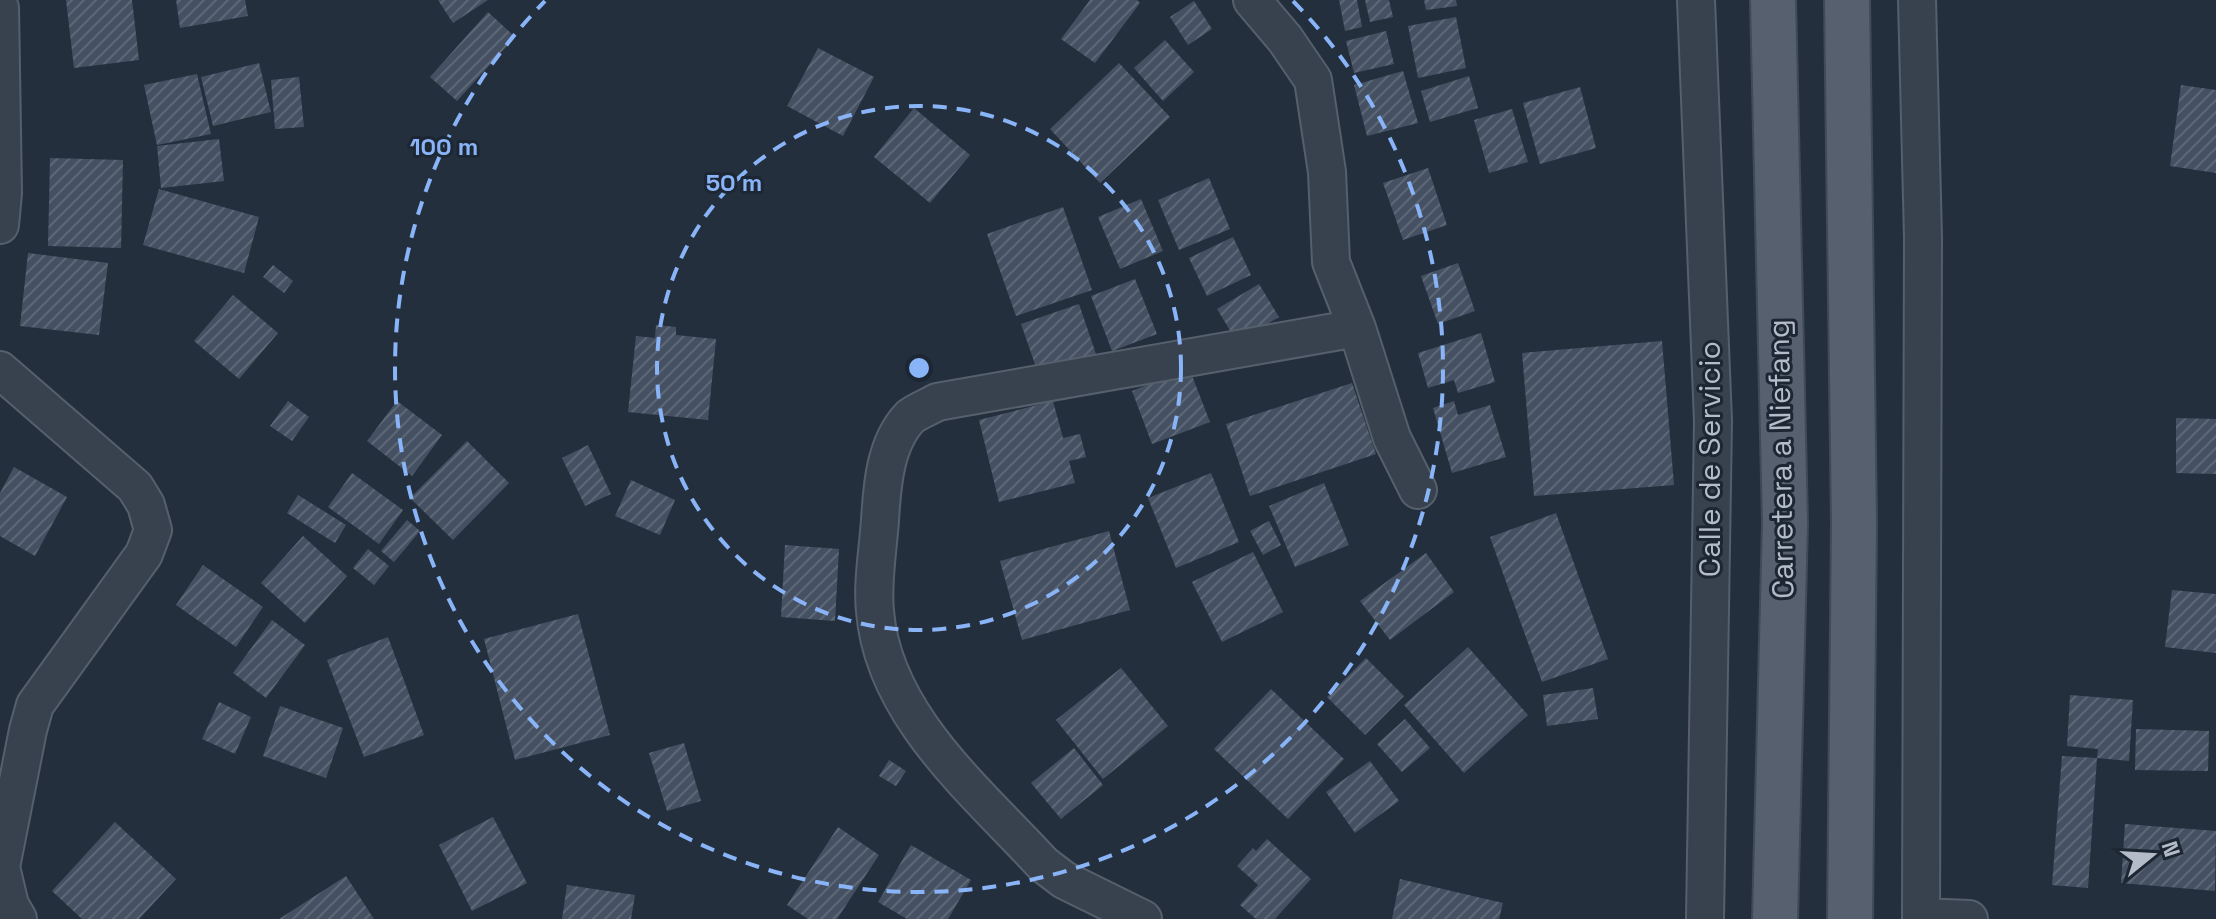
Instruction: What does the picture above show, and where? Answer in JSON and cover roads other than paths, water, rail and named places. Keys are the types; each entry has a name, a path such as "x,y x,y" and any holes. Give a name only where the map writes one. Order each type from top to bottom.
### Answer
{"main road":[{"name":"Carretera a Niefang","path":"1773,0 1785,523 1775,919"},
{"path":"1847,0 1854,524 1850,919"}],"street":[{"path":"1252,0 1285,39 1313,80 1325,158 1331,262 1357,328 1392,438 1418,490"},
{"name":"Calle de Servicio","path":"1696,0 1713,421 1705,919"},
{"path":"1917,0 1923,238 1921,918 1969,919"},
{"path":"0,8 3,193 0,225"},
{"path":"1143,919 1064,880 1043,864 921,731 890,674 879,640 874,609 882,478 887,464 897,437 911,417 937,402 1357,328"},
{"path":"0,370 135,487 146,505 153,530 144,554 35,705 1,867 3,885 18,919"}]}
